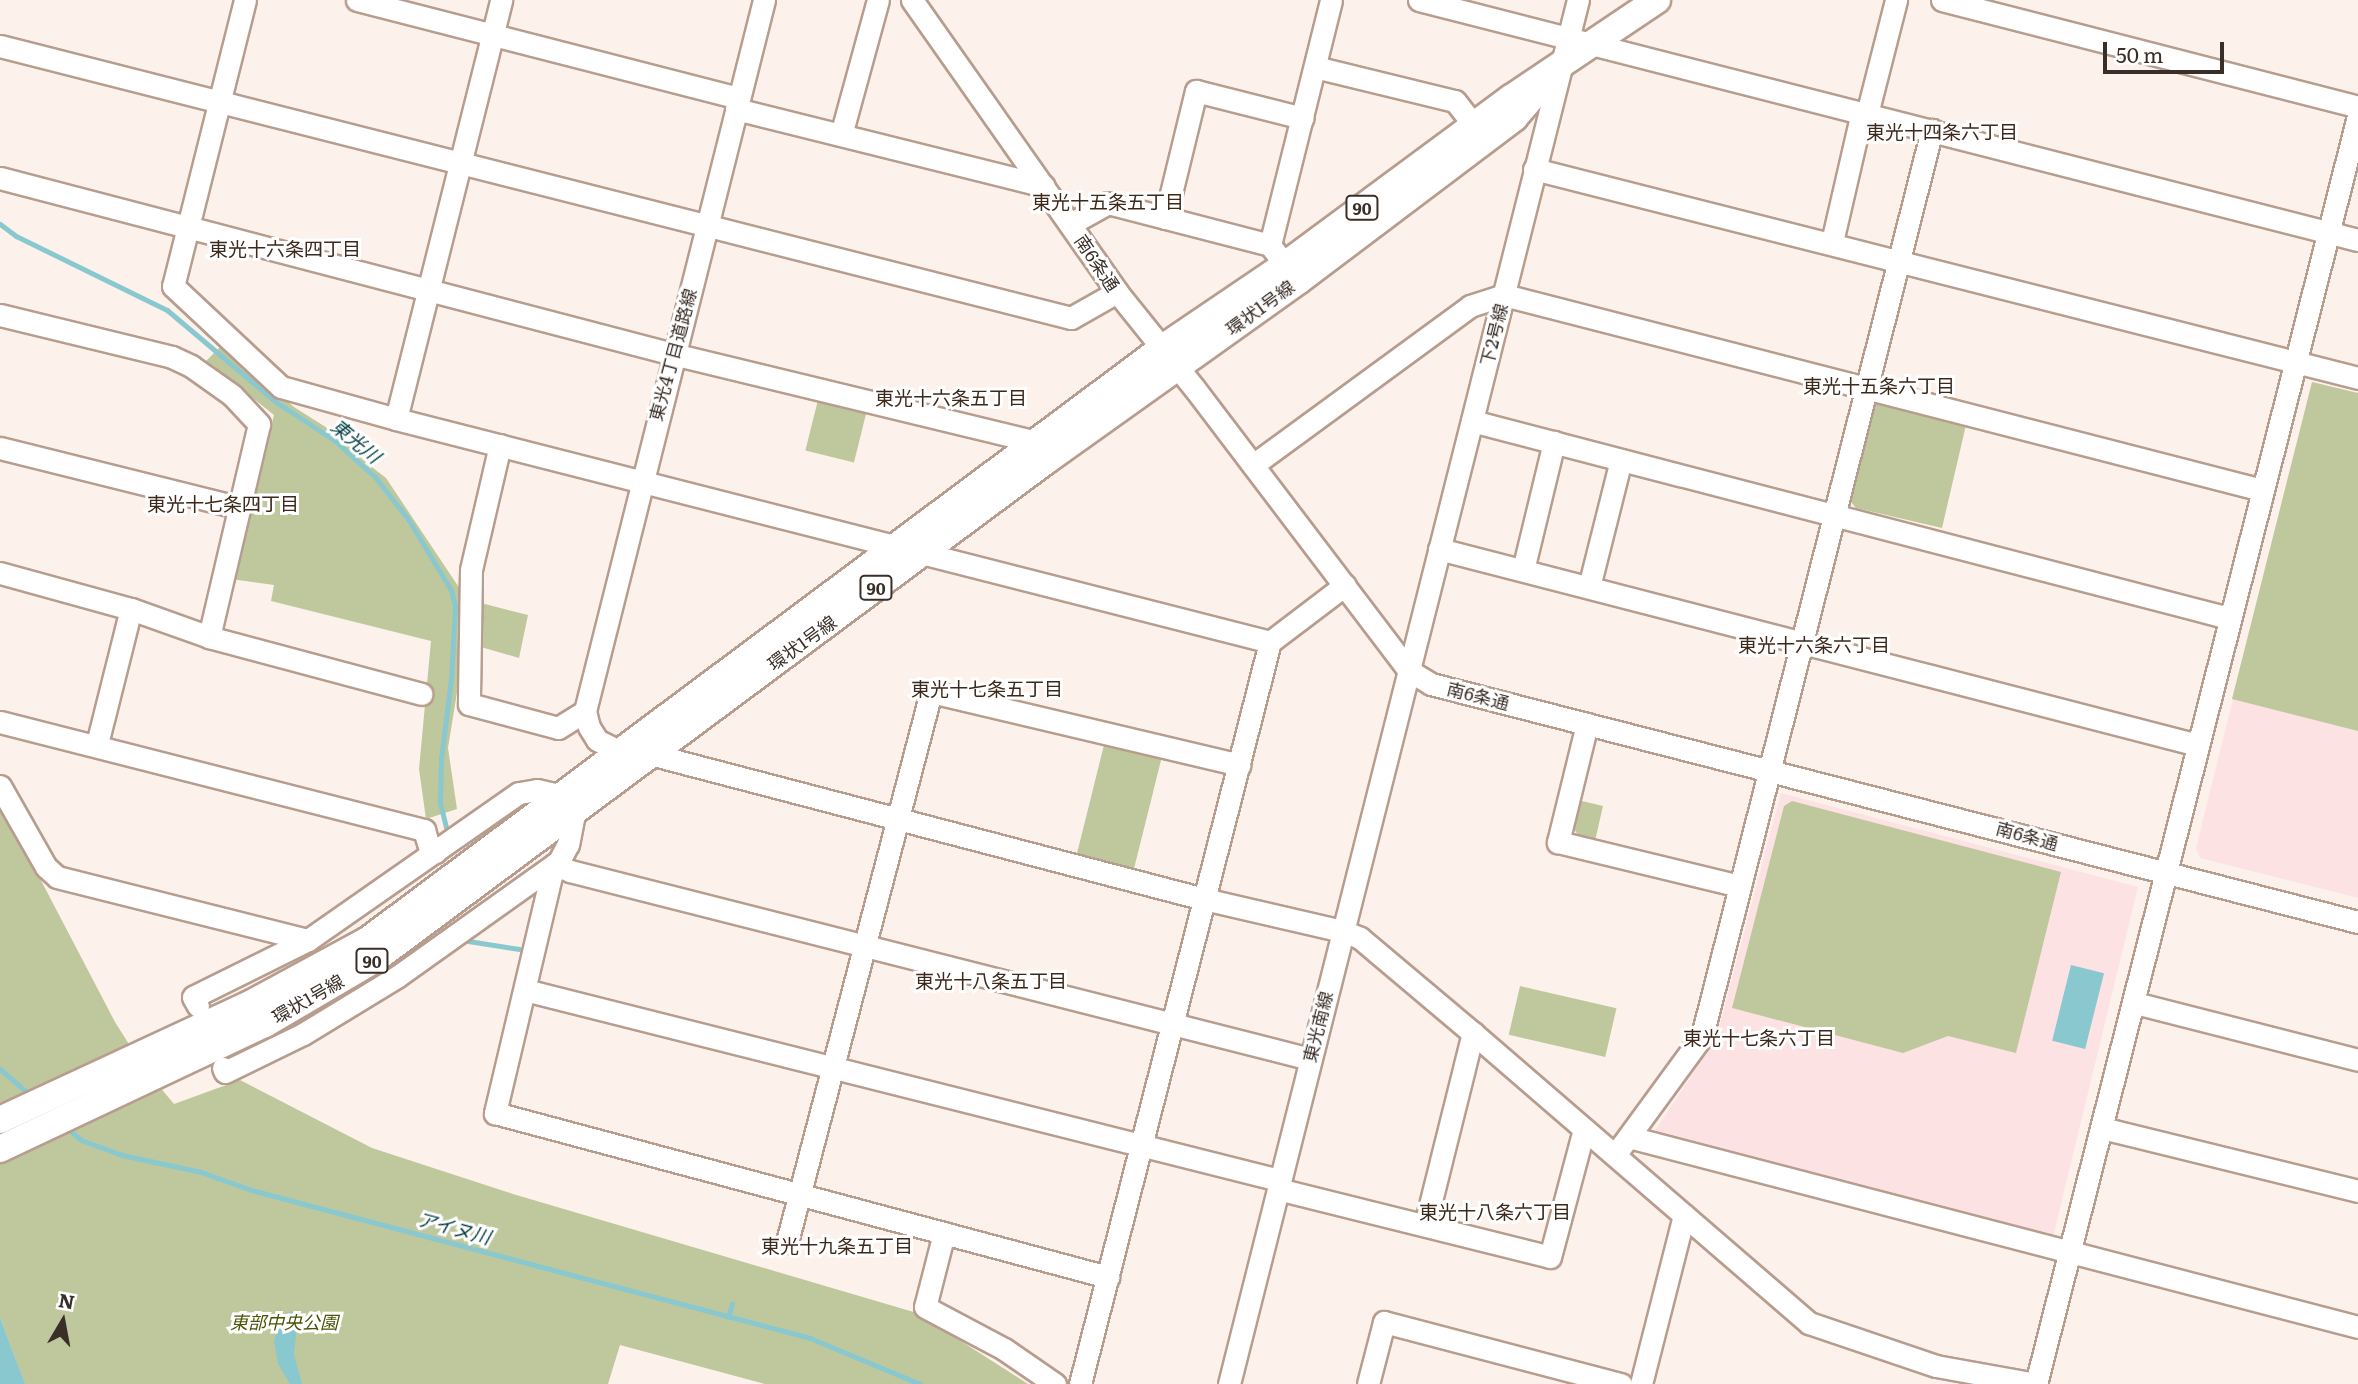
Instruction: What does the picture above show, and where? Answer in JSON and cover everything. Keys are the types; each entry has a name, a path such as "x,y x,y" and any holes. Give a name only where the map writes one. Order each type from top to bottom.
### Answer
{"main road":[{"name":"環状1号線","path":"144,1068 265,1024 374,960 569,802 622,752 895,547 1042,451 1169,358 1284,263 1474,125 1657,0"},
{"name":"環状1号線","path":"1284,263 1514,118 1562,65"},
{"name":"環状1号線","path":"569,802 650,754 922,555 1042,451"},
{"name":"90","path":"0,1120 144,1068"},
{"name":"90","path":"0,1149 144,1068"}],"street":[{"path":"245,0 173,286 281,387 922,555 1270,642"},
{"path":"357,0 841,135 1044,186"},
{"path":"396,419 501,0"},
{"name":"東光4丁目道路線","path":"585,711 640,481 764,0"},
{"path":"841,135 878,0"},
{"name":"南6条通","path":"912,0 1116,292 1253,465 1408,670 1431,684 2358,922"},
{"path":"1070,224 1108,203 1165,218 1284,263 1303,118 1331,0"},
{"name":"下2号線","path":"1408,670 1578,0"},
{"path":"1832,242 1896,0"},
{"path":"1942,0 2358,107"},
{"path":"1427,1 2358,240"},
{"path":"0,46 1071,318 1116,292"},
{"path":"1315,67 1455,101 1474,125"},
{"path":"1165,218 1196,91 1303,118"},
{"path":"500,445 471,570 469,704 558,728 585,711 589,727 597,740 622,752 650,754 1205,899 1343,931 1360,938 1809,1323 1936,1366 2036,1384 2135,1003 2229,618 2358,116"},
{"path":"1615,1155 1702,1036 1932,130"},
{"path":"1534,169 1832,242 2358,378"},
{"path":"0,178 429,288 1042,451"},
{"path":"1253,465 1470,306 1504,295 2262,490"},
{"path":"0,315 172,357 191,366 232,395 259,424 209,637"},
{"path":"1472,421 2229,618"},
{"path":"1523,570 1554,442"},
{"path":"0,448 240,508"},
{"path":"1589,587 1621,460"},
{"path":"1439,549 2198,745"},
{"path":"0,573 131,609 209,637 421,694"},
{"path":"1080,1384 1270,642 1345,585"},
{"path":"97,744 131,609"},
{"name":"東光南線","path":"1229,1384 1408,670"},
{"path":"787,1242 895,818 931,692 1239,765"},
{"path":"0,722 97,744 424,830 430,850 436,852"},
{"path":"1587,723 1558,842 1740,886"},
{"path":"0,786 46,867 57,877 308,940"},
{"path":"195,1002 308,940 519,793 537,790 569,802 568,844 555,864 495,1113 1108,1277"},
{"path":"555,864 570,871 1310,1059"},
{"path":"224,1070 303,1034 398,976 555,864"},
{"path":"525,990 1142,1147 1549,1257 1584,1129"},
{"path":"2135,1003 2358,1060"},
{"path":"1425,1225 1473,1033"},
{"path":"2102,1128 2358,1192"},
{"path":"1629,1137 2358,1327"},
{"path":"1641,1384 1684,1215"},
{"path":"944,1233 925,1307 1004,1349 1055,1384"},
{"path":"1368,1384 1384,1322 1621,1384"}],"shaded area":[{"path":"2312,382 2358,393 2358,898 2200,858 2196,848"},
{"path":"1781,793 2138,887 2053,1237 1652,1135 1716,1039"}],"green space":[{"path":"221,346 294,407 354,445 368,464 386,478 462,592 459,680 448,748 457,809 426,819 419,769 431,641 271,601 274,585 231,579 274,415 206,361"},
{"path":"2312,382 2358,393 2358,731 2232,699"},
{"path":"818,400 867,412 854,463 805,450"},
{"path":"1873,403 1966,425 1942,528 1856,508 1849,500"},
{"path":"481,603 528,615 519,658 481,647"},
{"path":"1104,745 1161,759 1134,869 1077,855"},
{"path":"1578,800 1603,806 1595,841 1578,836 1572,825"},
{"path":"1792,801 2061,872 2016,1053 1948,1036 1903,1053 1732,1008 1784,806"},
{"name":"東部中央公園","path":"0,802 115,1022 144,1068 174,1104 240,1080 372,1148 513,1194 917,1313 1028,1384 765,1384 620,1345 608,1384 24,1384 0,1317"},
{"path":"1520,986 1616,1008 1605,1057 1509,1035"}],"water":[{"path":"2071,965 2104,973 2085,1049 2052,1041"},
{"path":"291,1311 298,1315 294,1354 302,1384 290,1384 278,1364 274,1341 279,1325"},
{"path":"0,1317 15,1358 25,1384 0,1384"}],"waterway":[{"name":"東光川","path":"0,224 16,236 167,310 276,402 334,440 375,477 408,519 451,590 455,606 451,679 441,759 440,803 447,832"},
{"name":"東光川","path":"468,941 519,949"},
{"name":"アイヌ川","path":"0,1069 31,1096"},
{"name":"アイヌ川","path":"65,1126 81,1140 122,1155 201,1172 251,1190 810,1338 920,1384"},
{"name":"東光川","path":"728,1317 732,1304"}],"district":[{"name":"東光十四条六丁目","path":"1942,132"},
{"name":"東光十五条五丁目","path":"1108,202"},
{"name":"東光十六条四丁目","path":"285,249"},
{"name":"東光十五条六丁目","path":"1879,386"},
{"name":"東光十六条五丁目","path":"951,398"},
{"name":"東光十七条四丁目","path":"223,504"},
{"name":"東光十六条六丁目","path":"1814,645"},
{"name":"東光十七条五丁目","path":"987,689"},
{"name":"東光十八条五丁目","path":"991,981"},
{"name":"東光十七条六丁目","path":"1759,1038"},
{"name":"東光十八条六丁目","path":"1495,1212"},
{"name":"東光十九条五丁目","path":"837,1246"}]}
